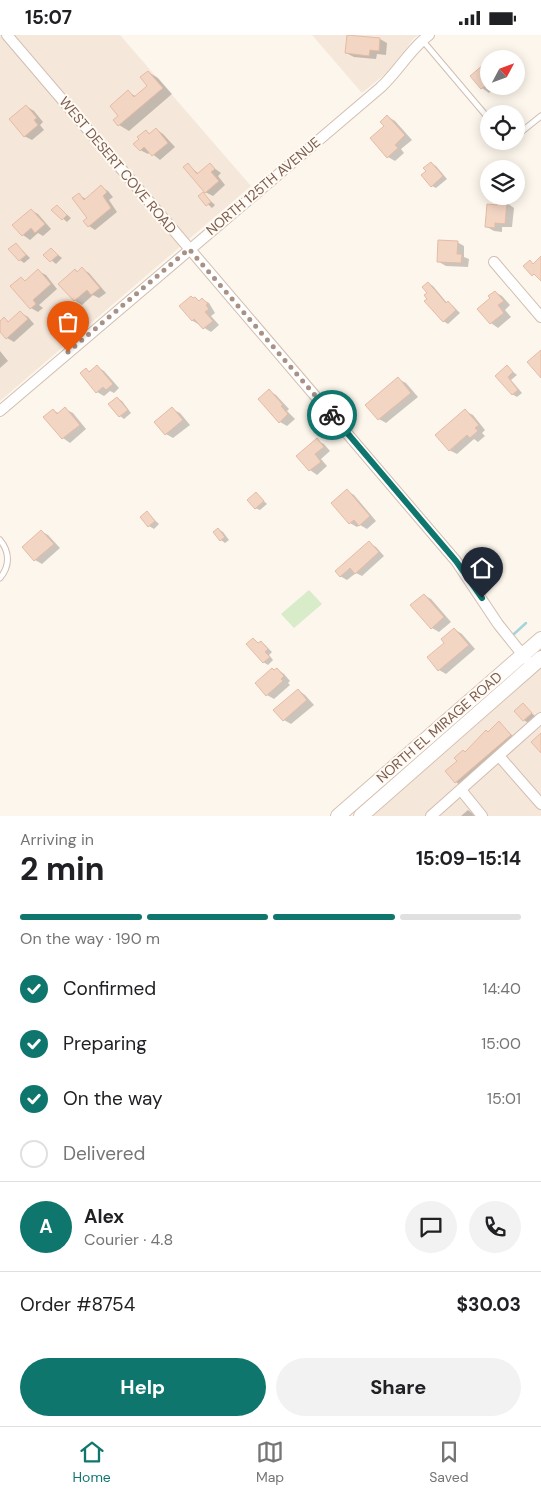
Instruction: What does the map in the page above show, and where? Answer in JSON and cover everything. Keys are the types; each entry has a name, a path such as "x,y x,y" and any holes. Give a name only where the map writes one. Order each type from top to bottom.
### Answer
{"main road":[{"name":"NORTH EL MIRAGE ROAD","path":"338,816 541,639"},
{"name":"NORTH EL MIRAGE ROAD","path":"361,816 536,662"}],"street":[{"name":"WEST DESERT COVE ROAD","path":"7,35 456,561 498,624 522,655 536,662"},
{"name":"NORTH 125TH AVENUE","path":"0,411 386,83 426,38"},
{"path":"494,262 541,317"},
{"path":"432,816 540,720"},
{"path":"499,756 541,804"},
{"path":"461,790 482,816"}],"lane":[{"path":"426,38 480,107"},
{"path":"525,128 541,116"},
{"path":"0,540 6,548 8,556 0,579"}],"shaded area":[{"path":"0,35 120,35 251,186 0,401"},
{"path":"312,35 419,35 414,38 389,71 362,93"},
{"path":"541,667 541,816 373,816 479,723"}],"green space":[{"path":"309,590 322,604 294,628 281,614"}],"building":[{"path":"347,35 380,38 379,51 370,50 369,56 345,53"},
{"path":"480,68 480,88 470,76"},
{"path":"148,71 163,88 118,126 113,120 118,116 110,106 128,90 134,97 147,86 140,77"},
{"path":"26,105 37,118 34,120 38,125 24,137 9,119"},
{"path":"387,115 405,135 395,145 398,148 387,158 370,138 384,126 380,122"},
{"path":"156,128 168,143 152,156 144,147 140,151 133,144 139,139 137,137 146,130 149,134"},
{"path":"431,162 443,176 431,187 421,175 426,171 423,168"},
{"path":"188,163 197,174 210,163 215,169 211,172 219,181 205,193 183,167"},
{"path":"101,185 107,192 103,196 111,208 88,227 83,221 87,218 72,198 79,193 84,200"},
{"path":"203,192 211,202 206,206 198,196"},
{"path":"57,205 67,215 62,220 51,210"},
{"path":"487,205 507,205 505,224 495,223 495,228 485,227"},
{"path":"31,209 45,224 35,233 31,228 22,236 12,225"},
{"path":"438,240 458,241 457,254 462,254 461,263 437,262"},
{"path":"16,243 26,255 19,261 8,249"},
{"path":"51,248 58,255 50,262 43,255"},
{"path":"541,256 541,281 534,274 532,276 523,266 530,260 533,264"},
{"path":"82,267 100,288 91,295 87,290 74,301 58,284 75,269 77,272"},
{"path":"38,269 51,284 33,300 36,304 30,309 10,286 21,277 25,281"},
{"path":"428,282 446,303 448,301 456,310 443,322 424,301 427,299 424,295 427,293 422,287"},
{"path":"495,291 504,301 498,305 504,313 490,324 477,309"},
{"path":"191,296 199,301 202,298 208,304 206,305 209,309 205,312 213,321 203,329 194,319 192,321 179,306"},
{"path":"20,311 28,319 6,339 0,332 0,321 4,317 8,322"},
{"path":"541,350 541,378 527,362"},
{"path":"97,365 113,384 106,390 103,387 96,393 80,373 86,368 89,372"},
{"path":"507,365 513,372 508,377 518,390 512,395 495,376"},
{"path":"398,377 411,393 378,420 365,405"},
{"path":"269,389 288,414 279,423 258,399"},
{"path":"117,397 128,410 119,417 108,404"},
{"path":"65,407 80,425 62,439 43,417 53,409 57,414"},
{"path":"172,407 183,420 165,435 154,422"},
{"path":"465,409 479,425 475,428 478,431 470,438 467,435 449,451 435,435"},
{"path":"317,438 324,447 315,454 321,462 309,471 296,456"},
{"path":"347,489 370,516 359,526 354,520 349,524 331,503"},
{"path":"256,492 264,501 255,509 247,500"},
{"path":"147,511 155,521 148,527 140,517"},
{"path":"218,528 225,537 220,541 213,532"},
{"path":"41,530 54,544 34,561 22,547"},
{"path":"369,541 379,552 355,574 350,568 340,577 335,571"},
{"path":"424,594 444,617 431,629 410,605"},
{"path":"454,628 469,645 438,671 427,657 444,643 441,639"},
{"path":"253,638 258,643 261,641 268,649 265,652 270,657 263,663 246,644"},
{"path":"272,668 274,670 277,668 284,676 281,679 283,681 266,696 255,683"},
{"path":"298,689 307,700 283,721 273,710"},
{"path":"523,703 532,713 523,721 514,711"},
{"path":"499,721 511,735 455,783 445,771 457,761 454,758 463,750 465,752 486,730 488,732"},
{"path":"541,733 541,753 531,742"}],"waterway":[{"path":"514,634 526,623"}],"way so far":[{"path":"68,352 189,249 332,415"}],"route":[{"path":"332,415 466,572 482,598"}]}
